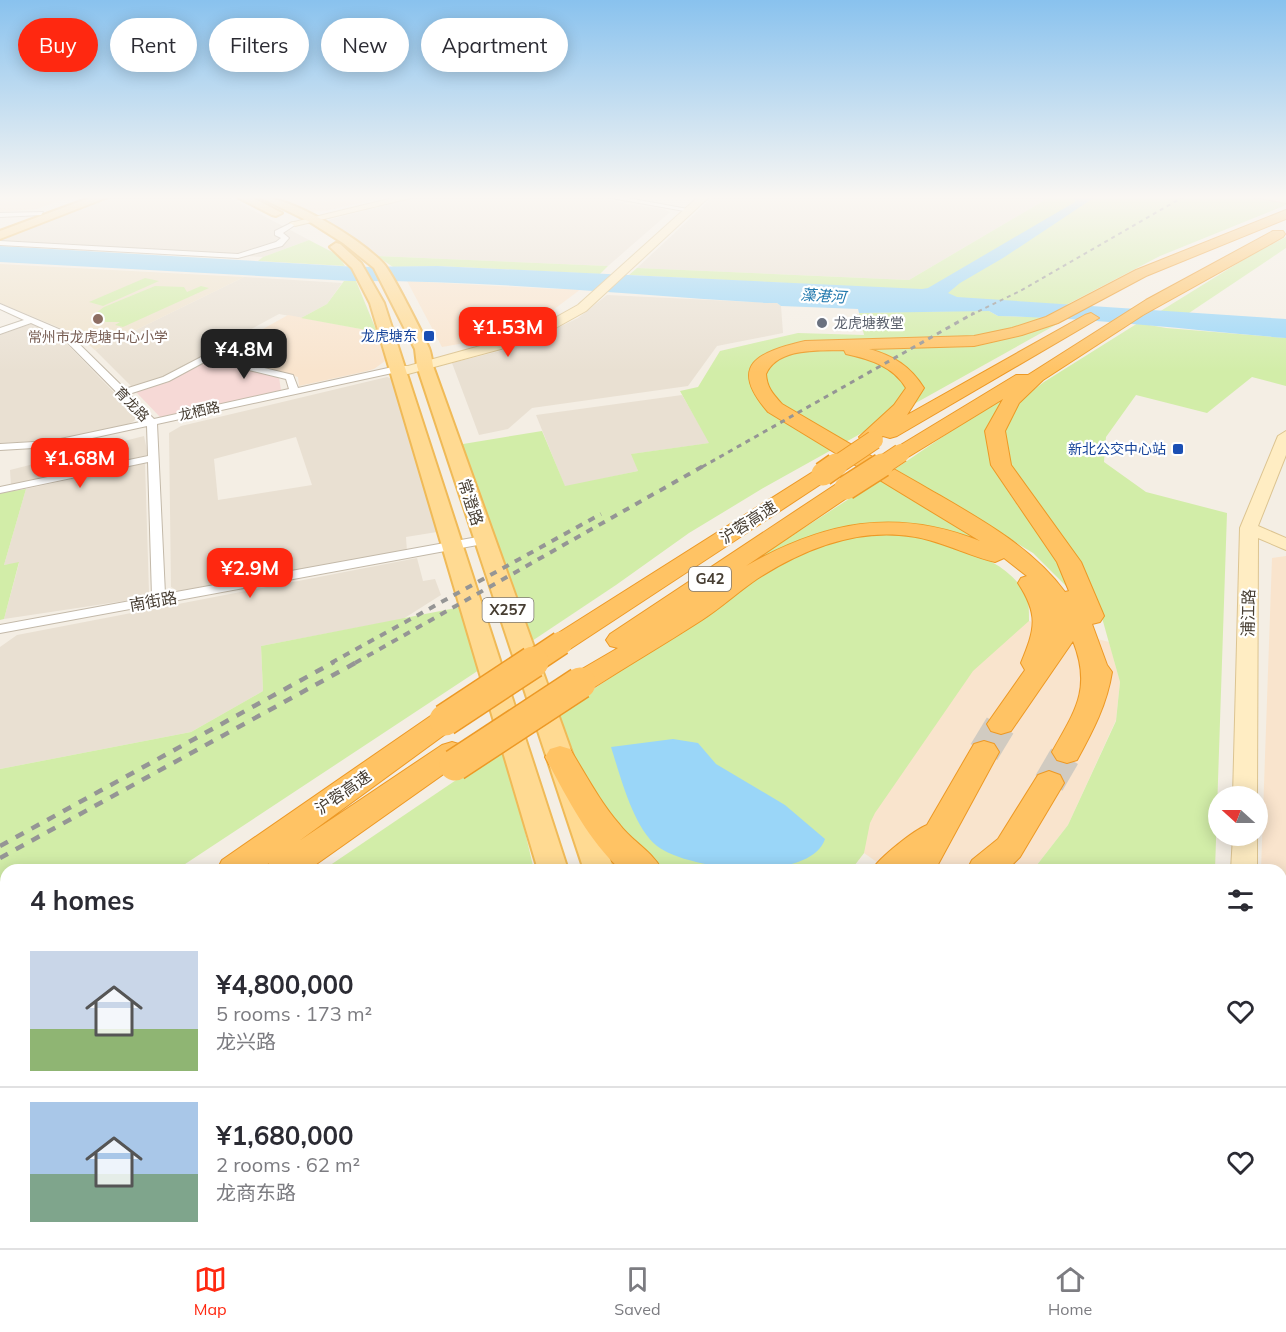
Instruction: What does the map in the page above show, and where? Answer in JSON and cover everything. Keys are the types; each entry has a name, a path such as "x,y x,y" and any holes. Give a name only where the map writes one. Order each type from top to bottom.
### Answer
{"highway":[{"path":"1067,752 1089,713 1097,689 1100,661 1096,628 1069,562 1001,465 995,431 1011,400 1106,316 1141,273 1185,255"},
{"path":"1160,281 1209,255"},
{"path":"1001,723 1063,637 1067,623 1063,607 1041,576 1002,545 775,408 760,392 756,373 768,358 805,346 974,341 1016,332 1052,320 1106,316 1151,303 1238,255"},
{"name":"沪蓉高速","path":"242,864 445,720 872,439 1084,322 1106,316"},
{"name":"沪蓉高速","path":"577,676 846,488 1106,316"},
{"path":"872,439 910,400 915,388 908,374 866,353 823,348 787,355 771,362 765,370 765,386 781,404 1008,541 1048,572 1075,608 1093,658 1097,689"},
{"path":"301,864 577,676 694,614 748,575 802,544 839,531 879,527 944,534 1001,558 1034,586 1046,614 1046,635 1020,696"},
{"path":"921,864 984,752"},
{"path":"560,757 595,815 622,850 638,864"},
{"name":"沪蓉高速","path":"291,864 454,759"},
{"path":"991,864 1009,848 1049,783"},
{"path":"898,864 915,851 953,809"}],"main road":[{"name":"常澄路","path":"346,255 368,282 377,303 551,864"},
{"name":"常澄路","path":"366,255 380,266 422,349 424,363 483,540 597,864"}],"street":[{"path":"224,255 241,255"},
{"path":"397,369 408,370 424,363 496,346 548,327 582,308 594,294 637,255"},
{"name":"育龙路","path":"0,306 65,335 152,422 159,599"},
{"path":"0,331 32,320"},
{"path":"122,393 166,379 207,357 290,377 294,390"},
{"name":"龙栖路","path":"0,447 51,444 397,369"},
{"name":"浦江路","path":"1245,786 1249,528 1286,436"},
{"path":"0,490 30,486 153,458"},
{"path":"1249,528 1286,531"},
{"path":"1249,528 1286,545"},
{"name":"南街路","path":"4,630 159,599 483,540"},
{"path":"1244,864 1245,846"}],"shaded area":[{"path":"232,255 268,255 263,257"},
{"path":"376,255 620,255 608,266"},
{"path":"651,255 951,255 909,280 637,268"},
{"name":"常州市龙虎塘中心小学","path":"0,264 244,277 95,350 77,335 0,303"},
{"path":"244,277 342,283 327,304 301,318 279,314 163,377 132,387 95,350"},
{"path":"407,281 581,289 534,321 465,343 442,347"},
{"path":"607,295 777,303 781,306 783,333 717,346 688,386 532,408 508,429 479,435 452,363 504,350 543,335 578,318"},
{"path":"288,315 377,332 387,356 385,361 374,369 299,386 298,377 215,356"},
{"path":"31,324 61,338 137,416 134,421 124,426 57,440 0,443 0,335"},
{"path":"208,360 279,377 281,391 160,417 136,392 168,382"},
{"path":"387,377 393,379 437,532 406,537 407,552 178,591 171,587 169,433 181,426","holes":["296,437 312,485 218,500 214,459"]},
{"path":"682,395 710,443 632,454 638,471 565,487 536,415"},
{"path":"144,436 148,455 11,486 10,470"},
{"path":"145,463 149,592 144,598 4,619 19,563 4,565 26,489"},
{"path":"1286,556 1286,864 1261,864 1262,846 1268,846 1268,786 1264,786 1272,558"},
{"path":"417,558 423,581 435,579 441,595 403,619 261,646 263,691 191,732 0,769 0,647 17,635"},
{"path":"1004,570 1029,605 1029,621 1109,642 1120,682 1116,720 1068,825 1038,864 880,864 864,853 856,864 849,864 757,578"}],"green space":[{"path":"338,255 345,266 258,261 263,257"},
{"path":"951,255 1162,255 1066,305 904,294 903,289 629,275 637,268 909,280"},
{"path":"1251,255 1275,255 1189,313 1159,312"},
{"path":"377,256 608,266 600,274 437,266 393,267"},
{"path":"145,278 159,281 103,306 89,302"},
{"path":"344,281 356,281 377,332 301,318 327,304"},
{"path":"155,286 184,287 187,292 201,286 209,288 123,327 115,325 120,322 106,322 94,318 93,315 104,307"},
{"path":"989,311 998,316 1068,318 765,487 689,533 529,643 457,445 542,431 565,486 638,471 631,454 709,443 680,391 698,387 720,351 798,333 864,335 859,313"},
{"path":"1138,323 1166,328 1286,338 1286,386 1252,377 1207,413 1136,395 1106,437 1104,462 1146,492 1227,513 1218,786 1208,786 1208,846 1216,846 1215,864 1038,864 1068,825 1116,721 1120,682 1097,600 1011,466 1003,432 1019,401 1044,382"},
{"path":"997,400 1001,402 993,423 991,442 1002,479 1012,497 1051,551 1071,587 1068,588 1033,553 895,469"},
{"path":"880,479 989,546 883,528 842,528 825,531 799,541 726,582 723,580"},
{"path":"26,489 4,565 19,562 4,619 0,620 0,493"},
{"path":"886,533 921,538 981,556 1012,577 1023,590 1028,601 1029,621 973,671 875,813 870,823 864,853 856,864 649,864 598,808 554,716 796,554 851,537"},
{"path":"461,607 479,670 185,864 0,864 0,769 191,732 263,691 261,646"},
{"path":"505,747 533,864 332,864"}],"water":[{"name":"藻港河","path":"0,255 158,255 358,267 437,266 928,288 984,255 1007,255 960,283 948,293 957,297 1286,319 1286,338 1106,322 998,316 989,311 859,313 858,309 781,306 777,303 507,285 351,281 0,262"},
{"path":"673,739 698,743 716,764 785,805 825,839 815,853 787,864 709,864 672,854 657,846 634,814 611,747"}],"tunnel":[{"path":"984,752 1001,724"},
{"path":"1049,783 1067,752"}],"railway":[{"path":"971,315 1020,291 1082,255"},
{"path":"702,467 974,313"},
{"path":"355,663 705,465"},
{"path":"331,663 601,514"},
{"path":"0,846 334,662"},
{"path":"0,858 357,662"}],"place":[{"name":"常州市龙虎塘中心小学","path":"98,319"},
{"name":"龙虎塘教堂","path":"822,323"},
{"name":"龙虎塘东","path":"429,336"},
{"name":"新北公交中心站","path":"1178,449"}]}
